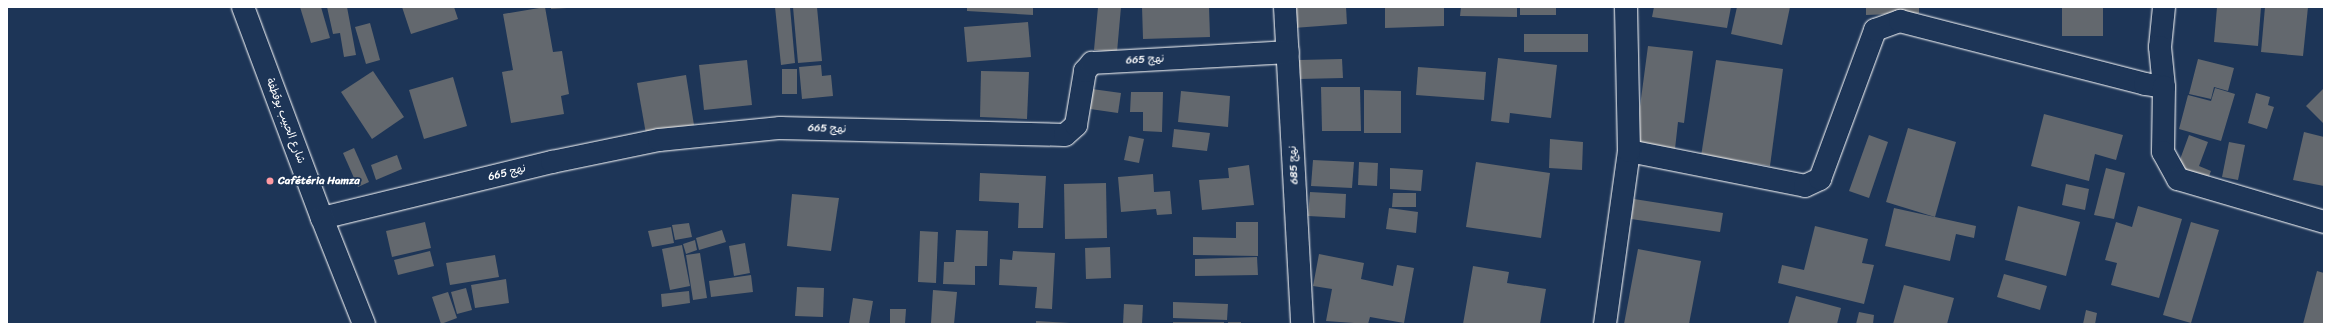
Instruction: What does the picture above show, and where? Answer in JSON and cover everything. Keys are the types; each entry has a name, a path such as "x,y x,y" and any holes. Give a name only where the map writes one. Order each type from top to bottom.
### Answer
{"street":[{"name":"شارع الحبيب بوقطفة","path":"243,7 322,218 364,324"},
{"name":"نهج 685","path":"1285,7 1302,324"},
{"path":"1605,324 1629,151 1626,7"},
{"path":"2164,7 2160,47 2164,87 2163,152 2178,179 2324,222"},
{"path":"1629,151 1805,186 1820,179 1875,30 1900,21 2145,84 2164,87"},
{"name":"نهج 665","path":"322,218 552,162 674,138 780,128 1065,134 1076,125 1085,71 1092,63 1288,52"}],"building":[{"path":"300,7 321,7 330,38 311,43"},
{"path":"327,7 347,7 356,55 344,57 340,33 333,34"},
{"path":"402,7 454,7 458,19 411,34"},
{"path":"545,7 553,52 562,51 569,94 561,96 564,114 511,123 502,72 513,70 503,14"},
{"path":"551,7 567,7 567,8 551,9"},
{"path":"775,7 790,7 795,63 781,65"},
{"path":"793,7 817,7 822,61 798,63"},
{"path":"967,7 1033,7 1033,15 967,11"},
{"path":"1098,7 1121,7 1117,52 1094,50"},
{"path":"1142,7 1209,7 1210,37 1143,39"},
{"path":"1278,7 1346,7 1347,24 1280,29"},
{"path":"1385,7 1444,7 1444,26 1385,28"},
{"path":"1461,7 1517,7 1517,17 1460,16"},
{"path":"1520,7 1556,7 1556,15 1520,15"},
{"path":"1654,7 1731,7 1727,28 1652,17"},
{"path":"1737,7 1790,7 1782,45 1731,34"},
{"path":"1866,7 1919,7 1919,13 1866,15"},
{"path":"2062,7 2103,7 2103,36 2062,36"},
{"path":"2217,7 2261,7 2258,46 2214,42"},
{"path":"2265,7 2308,7 2303,56 2261,52"},
{"path":"1028,22 1031,57 967,62 964,27"},
{"path":"370,23 380,60 366,64 355,27"},
{"path":"1524,34 1588,34 1588,52 1524,52"},
{"path":"1648,46 1693,51 1684,123 1678,122 1675,149 1635,144"},
{"path":"1498,58 1557,65 1551,118 1510,113 1509,123 1491,121"},
{"path":"1342,59 1343,78 1299,79 1299,60"},
{"path":"2198,59 2234,68 2228,91 2214,87 2211,99 2189,94"},
{"path":"747,60 752,105 704,110 699,65"},
{"path":"1716,60 1783,69 1770,166 1701,156"},
{"path":"821,65 822,76 831,75 833,96 802,99 799,67"},
{"path":"1418,67 1486,72 1484,100 1416,95"},
{"path":"782,69 797,69 797,94 782,94"},
{"path":"373,71 404,117 372,139 341,92"},
{"path":"981,71 1029,72 1027,119 980,117"},
{"path":"686,75 694,125 646,134 637,83"},
{"path":"453,77 467,126 424,139 409,90"},
{"path":"1321,87 1360,87 1361,131 1322,131"},
{"path":"2215,88 2235,94 2221,141 2179,129 2188,95 2211,101"},
{"path":"2324,88 2324,124 2306,106"},
{"path":"1092,89 1121,93 1118,113 1090,109"},
{"path":"1364,90 1401,91 1401,133 1364,133"},
{"path":"1181,91 1230,96 1228,127 1178,122"},
{"path":"1131,92 1163,92 1162,132 1143,131 1143,112 1130,112"},
{"path":"2256,93 2270,97 2268,105 2274,107 2267,129 2248,123"},
{"path":"2044,114 2123,135 2116,160 2095,154 2089,181 2031,166"},
{"path":"1908,128 1956,142 1935,217 1886,202"},
{"path":"1174,129 1210,133 1207,151 1172,147"},
{"path":"2304,132 2324,137 2324,186 2293,180"},
{"path":"1869,135 1888,142 1869,198 1849,191"},
{"path":"2189,135 2208,142 2199,166 2211,171 2206,184 2175,173"},
{"path":"1129,136 1144,139 1139,163 1124,160"},
{"path":"1550,139 1583,142 1582,170 1549,168"},
{"path":"2229,142 2245,145 2238,180 2222,177"},
{"path":"354,148 369,182 358,187 343,153"},
{"path":"397,155 402,169 376,180 371,165"},
{"path":"1313,160 1354,162 1352,188 1311,186"},
{"path":"1359,162 1378,163 1377,186 1358,185"},
{"path":"1476,162 1550,173 1541,238 1466,227"},
{"path":"1249,165 1254,205 1202,210 1199,180 1229,178 1228,168"},
{"path":"1390,168 1423,170 1421,191 1390,189"},
{"path":"2106,168 2125,173 2114,219 2094,215"},
{"path":"980,173 1046,176 1043,228 1018,228 1019,203 979,201"},
{"path":"1153,174 1154,192 1170,191 1172,214 1157,215 1156,209 1121,212 1118,177"},
{"path":"1106,183 1107,238 1065,239 1064,184"},
{"path":"2066,184 2089,189 2085,210 2062,205"},
{"path":"1310,192 1346,194 1345,218 1308,216"},
{"path":"1393,193 1416,193 1416,207 1392,207"},
{"path":"792,194 839,198 831,251 787,246"},
{"path":"1634,199 1723,213 1720,232 1631,219"},
{"path":"2018,206 2080,222 2066,276 2005,260"},
{"path":"2138,206 2182,219 2159,298 2111,285 2117,263 2105,260 2116,222 2132,227"},
{"path":"1389,208 1418,212 1416,233 1386,229"},
{"path":"1894,208 1976,226 1974,238 1956,234 1950,261 1885,246"},
{"path":"425,222 431,248 392,257 386,231"},
{"path":"1236,222 1258,222 1258,256 1193,255 1193,237 1236,238"},
{"path":"2191,222 2219,230 2191,323 2163,315"},
{"path":"689,223 692,237 675,240 672,225"},
{"path":"1815,226 1868,239 1862,263 1874,265 1864,304 1778,283 1782,265 1804,270"},
{"path":"671,227 674,243 652,247 648,231"},
{"path":"722,230 726,242 699,250 696,238"},
{"path":"956,230 988,231 987,266 975,266 975,285 943,284 944,262 954,262"},
{"path":"920,231 938,232 936,283 918,282"},
{"path":"695,240 697,250 686,254 683,244"},
{"path":"745,243 750,273 734,276 729,246"},
{"path":"682,245 690,286 670,290 662,249"},
{"path":"1110,247 1111,278 1086,279 1085,248"},
{"path":"1638,249 1701,261 1689,324 1624,324"},
{"path":"430,251 434,266 398,275 394,260"},
{"path":"1013,251 1055,253 1052,309 1035,308 1037,287 999,285 1000,259 1012,260"},
{"path":"700,253 707,298 693,300 686,255"},
{"path":"1319,254 1364,263 1361,279 1393,286 1397,265 1414,268 1404,323 1370,317 1368,324 1326,321 1332,289 1313,286"},
{"path":"495,255 499,277 450,285 446,263"},
{"path":"1257,257 1258,275 1195,276 1195,259"},
{"path":"1473,266 1509,272 1507,283 1546,289 1540,324 1463,324"},
{"path":"2317,271 2324,273 2324,324 2303,324"},
{"path":"2004,274 2047,286 2040,310 1997,297"},
{"path":"751,275 753,292 711,297 709,281"},
{"path":"506,279 509,303 475,308 471,285"},
{"path":"1904,285 1954,298 1947,324 1893,324"},
{"path":"797,287 824,288 823,317 795,316"},
{"path":"466,288 472,310 457,314 451,292"},
{"path":"933,290 957,292 954,324 931,323"},
{"path":"689,291 690,303 662,307 661,294"},
{"path":"448,292 457,318 441,324 432,297"},
{"path":"1796,296 1841,308 1837,324 1788,324"},
{"path":"853,298 873,301 869,324 849,324"},
{"path":"1173,302 1228,304 1227,320 1173,318"},
{"path":"1124,304 1143,305 1142,324 1123,324"},
{"path":"890,309 906,309 905,324 890,324"},
{"path":"2086,310 2097,313 2095,324 2083,324"},
{"path":"1859,312 1874,315 1873,324 1856,324"},
{"path":"1036,321 1070,323 1070,324 1036,324"},
{"path":"1173,322 1224,322 1224,324 1173,324"},
{"path":"1228,322 1241,322 1241,324 1228,324"}],"place":[{"name":"Cafétéria Hamza","path":"270,181"}]}
